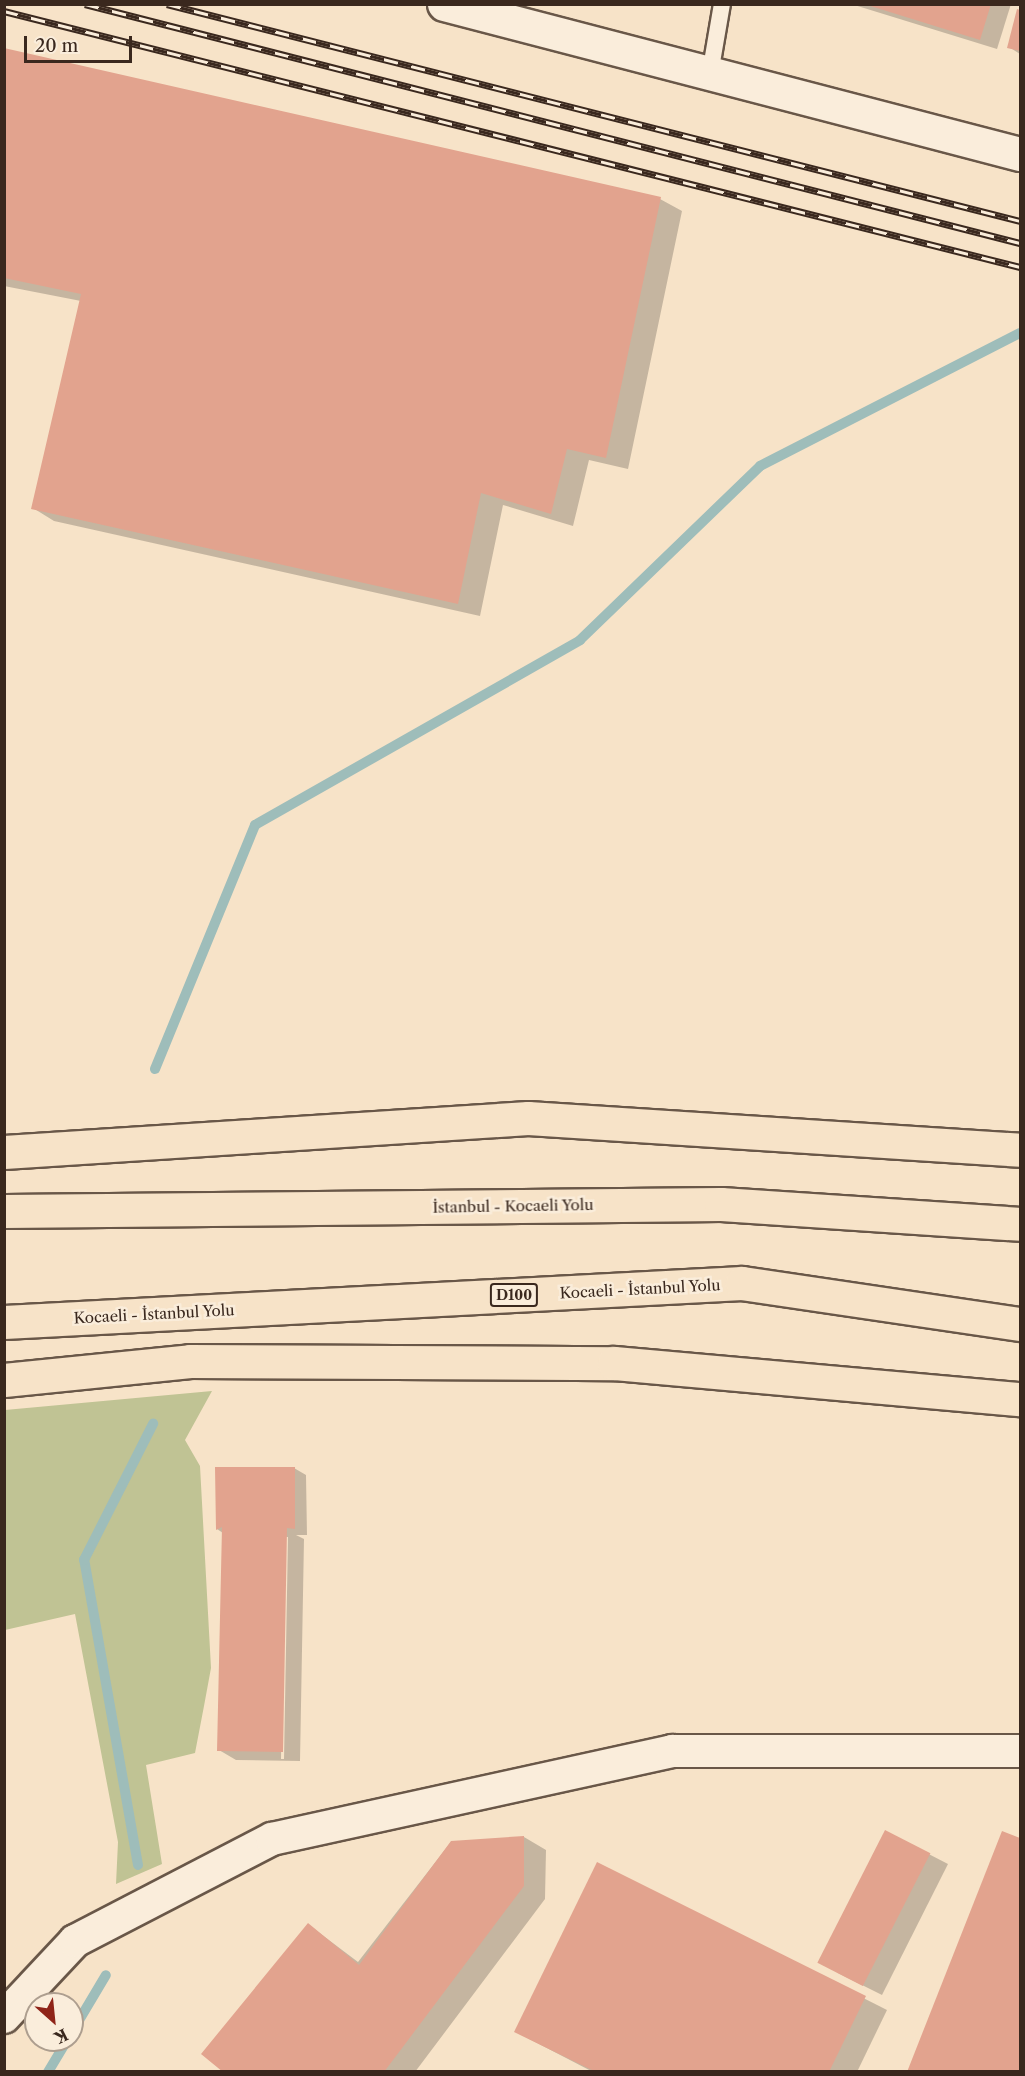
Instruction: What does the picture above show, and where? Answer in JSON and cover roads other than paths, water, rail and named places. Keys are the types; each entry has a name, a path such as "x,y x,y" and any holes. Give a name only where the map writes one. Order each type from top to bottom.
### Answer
{"main road":[{"path":"444,4 1020,154"},
{"path":"4,1152 528,1118 1020,1150"},
{"name":"İstanbul - Kocaeli Yolu","path":"4,1211 721,1204 1020,1224"},
{"name":"Kocaeli - İstanbul Yolu","path":"4,1322 742,1283 1020,1324"},
{"path":"4,1380 190,1361 614,1363 1020,1399"}],"street":[{"path":"4,2017 75,1941 272,1839 672,1751 1020,1751"}],"lane":[{"path":"710,74 722,4"}],"waterway":[{"path":"155,1069 255,825 580,640 760,466 1020,333"},
{"path":"138,1865 84,1560 153,1424"},
{"path":"84,2012 106,1975"},
{"path":"48,2072 60,2052"}],"railway":[{"path":"85,4 1020,243"},
{"path":"167,4 1020,221"},
{"path":"4,11 1020,267"}]}
